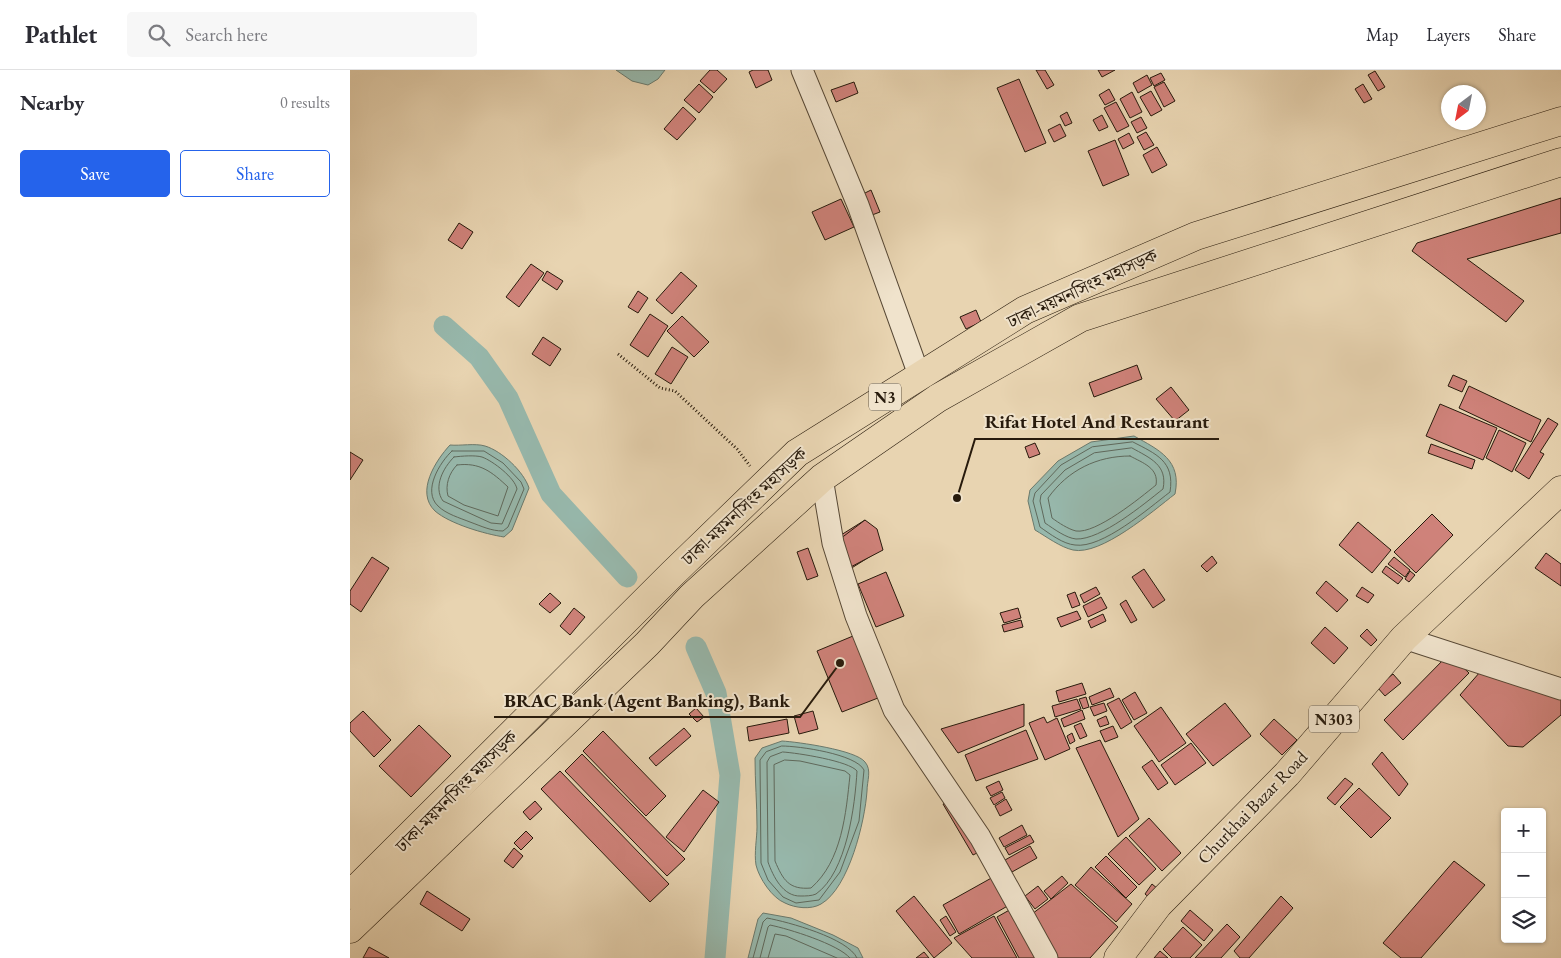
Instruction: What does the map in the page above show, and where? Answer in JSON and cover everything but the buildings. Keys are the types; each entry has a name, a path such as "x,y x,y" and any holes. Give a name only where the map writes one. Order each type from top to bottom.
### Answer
{"highway":[{"name":"ঢাকা-ময়মনসিংহ মহাসড়ক","path":"350,895 797,453 1025,310 1196,236 1561,121"},
{"name":"ঢাকা-ময়মনসিংহ মহাসড়ক","path":"350,929 647,644 692,596 822,478 938,398 1080,318 1561,162"},
{"name":"Churkhai Bazar Road","path":"1118,958 1158,905 1286,774 1404,638 1561,490"}],"street":[{"path":"802,70 858,204 920,375"},
{"path":"822,478 833,543 856,616 894,710 980,837 1046,958"},
{"path":"1404,638 1561,690"}],"path":[{"path":"618,354 660,388 676,390 737,449 765,484"}],"water":[{"path":"616,70 665,70 658,79 648,85 632,81"},
{"path":"1134,436 1152,446 1172,464 1176,482 1175,494 1126,531 1098,546 1085,550 1068,549 1035,530 1028,501 1030,490 1058,461 1091,442"},
{"path":"450,445 485,446 505,457 522,475 529,488 512,530 504,537 478,531 449,520 435,511 429,503 427,486 430,477 439,459"},
{"path":"782,741 839,750 860,758 865,762 868,769 866,804 854,853 840,884 831,896 821,904 808,908 789,905 775,897 760,876 756,865 755,758 762,748"},
{"path":"763,913 791,918 833,935 858,948 863,958 748,958 758,919"}],"waterway":[{"path":"444,326 479,357 508,398 551,494 627,577"},
{"path":"696,647 716,693 730,775 715,958"}],"place":[{"name":"Rifat Hotel And Restaurant","path":"957,498"},
{"name":"BRAC Bank (Agent Banking), Bank","path":"840,663"}]}
